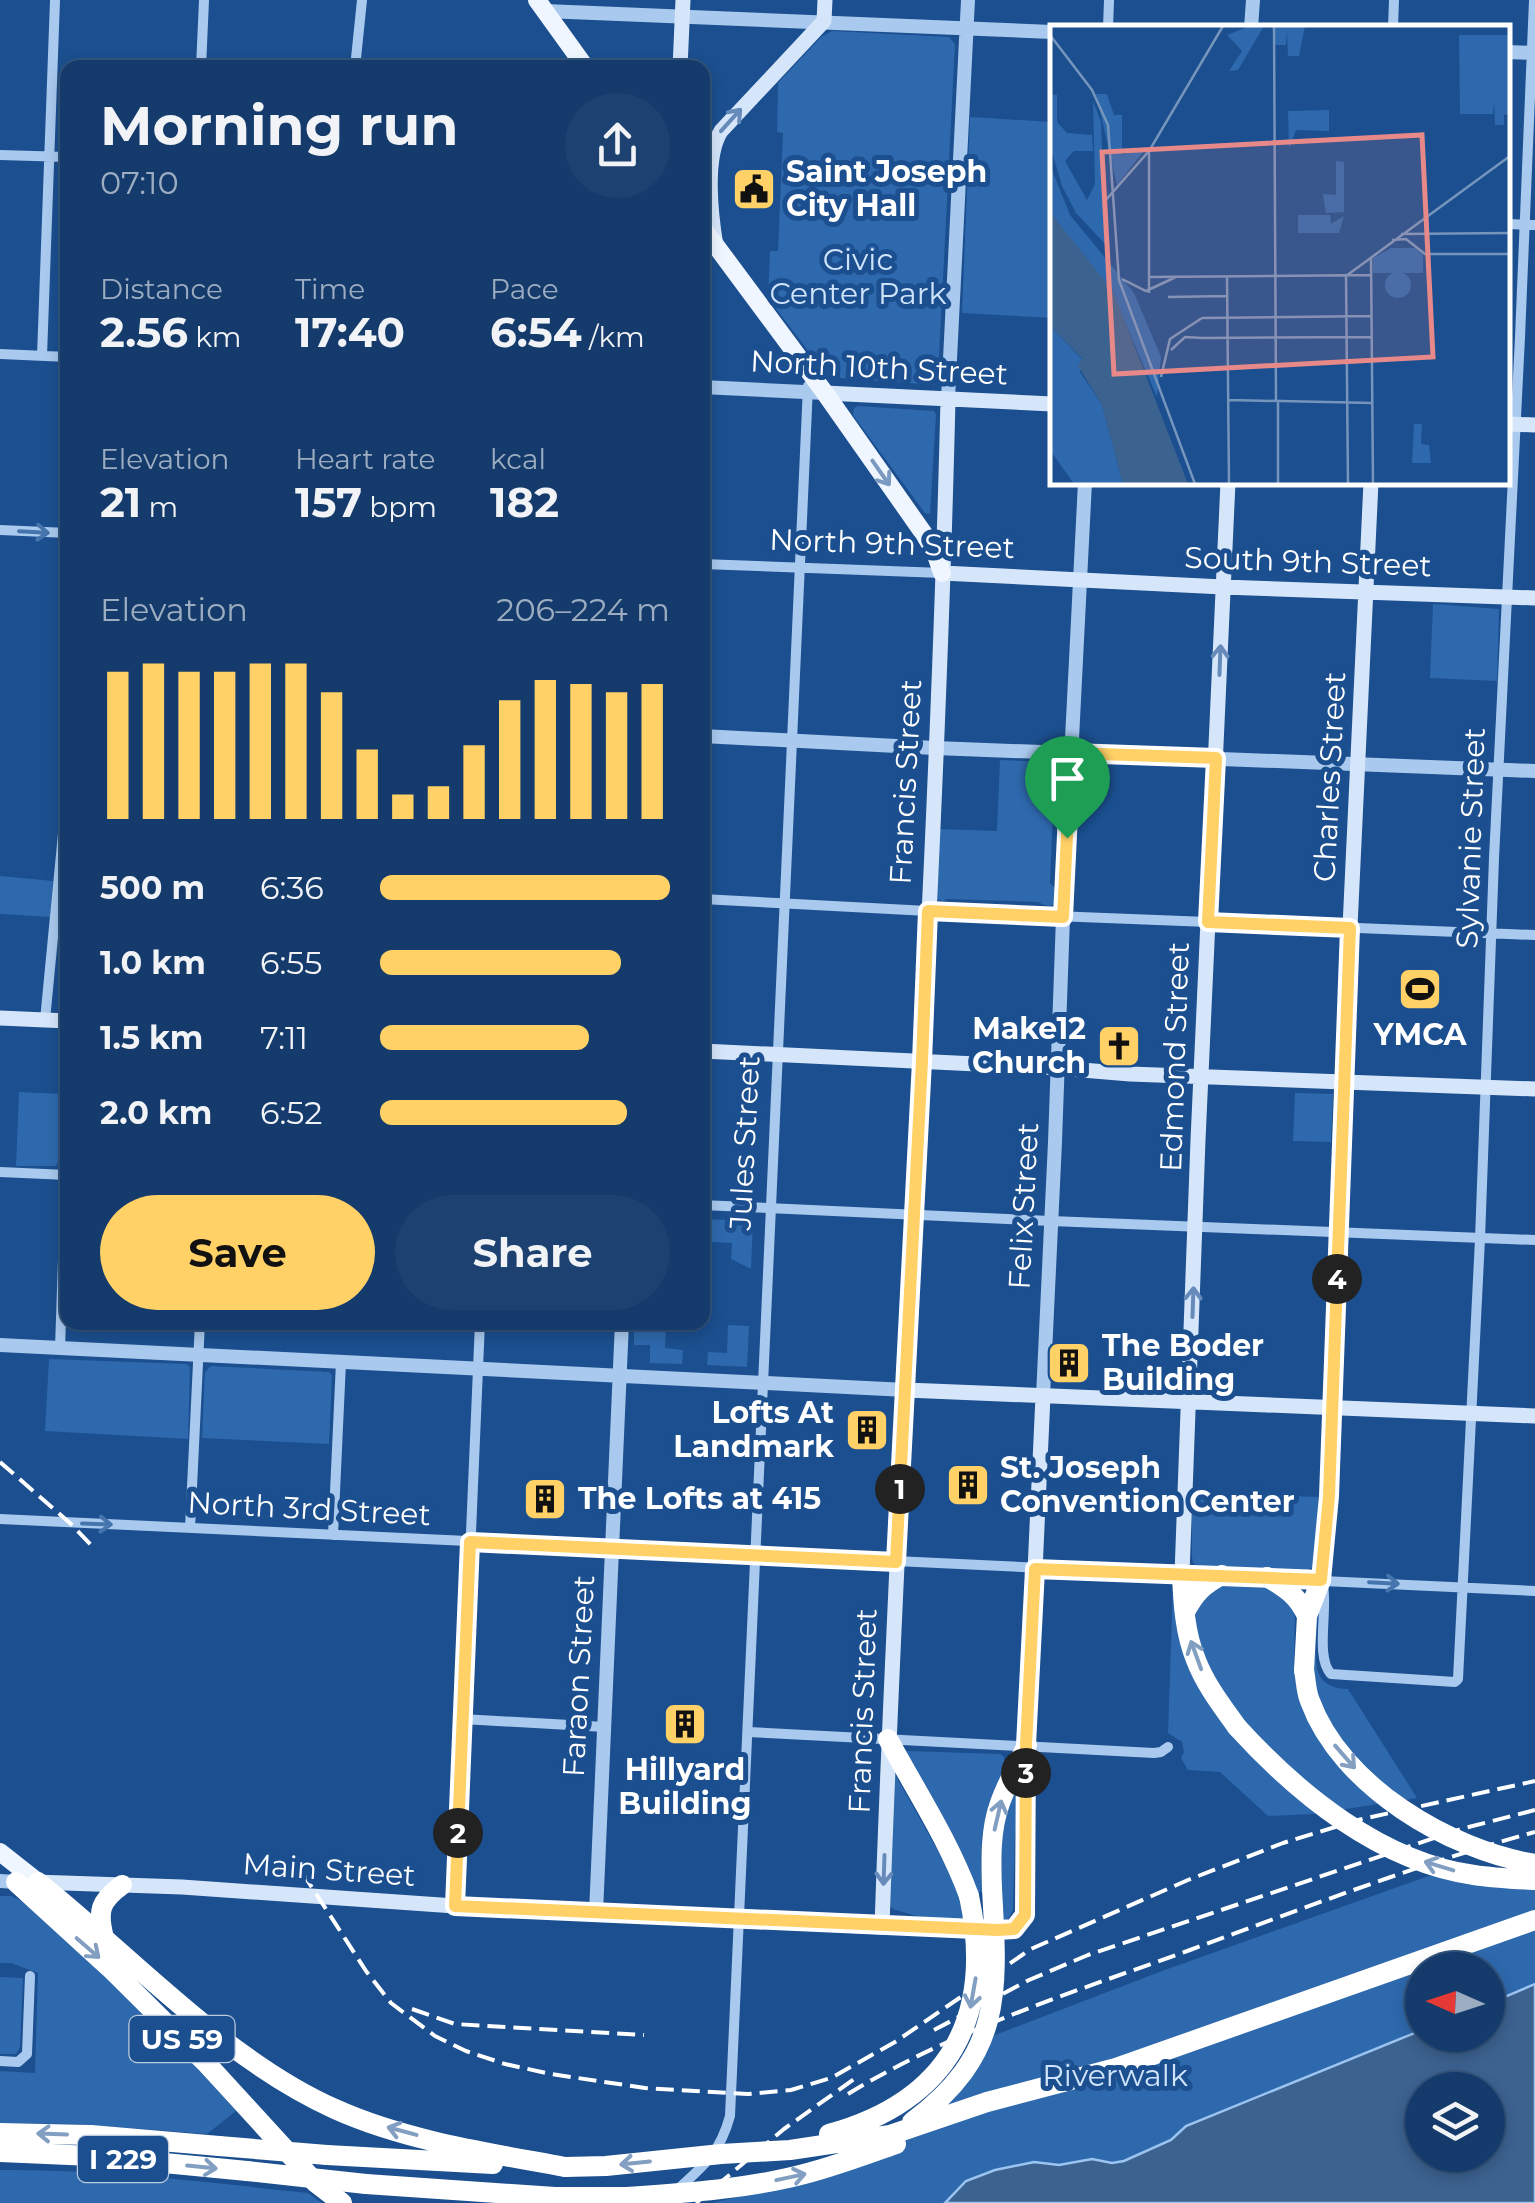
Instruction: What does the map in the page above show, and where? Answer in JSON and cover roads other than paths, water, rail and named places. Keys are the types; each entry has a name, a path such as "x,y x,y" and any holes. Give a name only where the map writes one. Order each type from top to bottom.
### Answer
{"highway":[{"path":"1182,1574 1185,1612 1196,1659 1216,1696 1259,1752 1317,1804 1410,1856 1470,1875 1535,1880"},
{"path":"1185,1612 1204,1584 1222,1575"},
{"path":"1267,1577 1291,1592 1307,1616"},
{"path":"1321,1580 1307,1616 1304,1670 1308,1698 1334,1744 1390,1802 1423,1823 1488,1852 1535,1864"},
{"path":"721,2154 810,2139 852,2128 891,2110 925,2086 946,2063 960,2038 976,1983 970,1896 888,1739"},
{"path":"850,2159 896,2134 930,2108 948,2091 982,2039 995,1980 991,1859 995,1821 1000,1800 1026,1745"},
{"name":"US 59","path":"5,1878 104,1962 208,2064 315,2182 342,2203"},
{"name":"US 59","path":"38,1882 226,2042 312,2098 387,2128 480,2152 565,2167"},
{"path":"104,1938 102,1907 106,1897 122,1885"},
{"name":"I 229","path":"0,2152 92,2156 366,2184 616,2200 782,2180 983,2116 1529,1922"},
{"name":"I 229","path":"0,2133 91,2135 326,2154 565,2167 790,2150 890,2135 987,2102 1116,2068 1354,1986"}],"main road":[{"path":"716,246 710,205 716,138 824,21 825,0"},
{"path":"541,5 580,60"},
{"path":"680,60 683,8"},
{"path":"710,238 809,370 817,392 924,534 942,573"},
{"name":"North 10th Street","path":"817,392 1050,404"},
{"name":"Francis Street","path":"882,1927 948,399"},
{"path":"1512,424 1535,425"},
{"name":"Edmond Street","path":"1182,1574 1228,485"},
{"name":"Charles Street","path":"1321,1580 1328,1513 1371,485"},
{"name":"North 9th Street","path":"942,573 1080,580"},
{"name":"South 9th Street","path":"1080,580 1535,598"},
{"path":"0,1018 60,1021"},
{"path":"710,1051 1201,1077 1535,1089"},
{"path":"906,1390 1535,1416"},
{"name":"Felix Street","path":"1014,1929 1025,1915 1026,1745 1042,1396"},
{"name":"US 59","path":"0,1852 38,1882"},
{"name":"Main Street","path":"5,1878 455,1906 882,1927 1014,1929"}],"street":[{"path":"42,356 55,0"},
{"path":"201,60 204,0"},
{"path":"356,60 362,0"},
{"name":"Francis Street","path":"948,399 968,0"},
{"path":"1108,25 1109,0"},
{"path":"1393,25 1394,0"},
{"name":"Sylvanie Street","path":"1458,1679 1480,1239 1512,424 1530,225 1534,0"},
{"path":"541,5 683,8 824,21 1050,32"},
{"path":"0,154 60,157"},
{"path":"0,354 60,357"},
{"name":"North 10th Street","path":"710,387 817,392"},
{"name":"Jules Street","path":"663,2203 717,2150 730,2116 783,903 800,568 817,392"},
{"name":"Felix Street","path":"1042,1396 1085,485"},
{"path":"0,530 60,533"},
{"name":"North 9th Street","path":"710,564 942,573"},
{"path":"710,736 1535,771"},
{"path":"46,1020 60,876"},
{"path":"710,899 1535,935"},
{"path":"0,1172 60,1175"},
{"path":"710,1205 1535,1240"},
{"path":"60,1348 61,1330"},
{"path":"190,1528 200,1330"},
{"path":"455,1906 480,1330"},
{"name":"Faraon Street","path":"596,1912 622,1330"},
{"path":"0,1345 906,1390"},
{"path":"332,1535 341,1362"},
{"name":"North 3rd Street","path":"0,1519 1535,1591"},
{"name":"Charles Street","path":"1321,1580 1326,1599 1323,1660 1327,1671 1339,1676 1455,1682 1458,1679"},
{"path":"462,1719 605,1727"},
{"path":"748,1732 1154,1752 1168,1748"},
{"path":"0,2061 18,2062 27,2054 30,1976"}],"railway":[{"path":"0,1462 95,1549"},
{"path":"302,1872 391,2003 435,2036 505,2064 551,2074 645,2088 748,2094 791,2090 831,2078 895,2042 1031,1949 1188,1880 1283,1843 1358,1820 1535,1781"},
{"path":"934,2030 1029,1980 1088,1955 1461,1829 1535,1810"},
{"path":"848,2094 930,2050 1016,2013 1361,1887 1535,1832"},
{"path":"412,2009 455,2024 644,2035"},
{"path":"696,2203 784,2129 857,2077"}],"place":[{"name":"Saint Joseph City Hall","path":"754,189"},
{"name":"YMCA","path":"1420,989"},
{"name":"Make12 Church","path":"1119,1046"},
{"name":"The Boder Building","path":"1069,1363"},
{"name":"Lofts At Landmark","path":"867,1430"},
{"name":"St. Joseph Convention Center","path":"968,1485"},
{"name":"The Lofts at 415","path":"545,1499"},
{"name":"Hillyard Building","path":"685,1724"}],"park label":[{"name":"Civic Center Park","path":"858,277"},
{"name":"Riverwalk","path":"1115,2076"}]}
